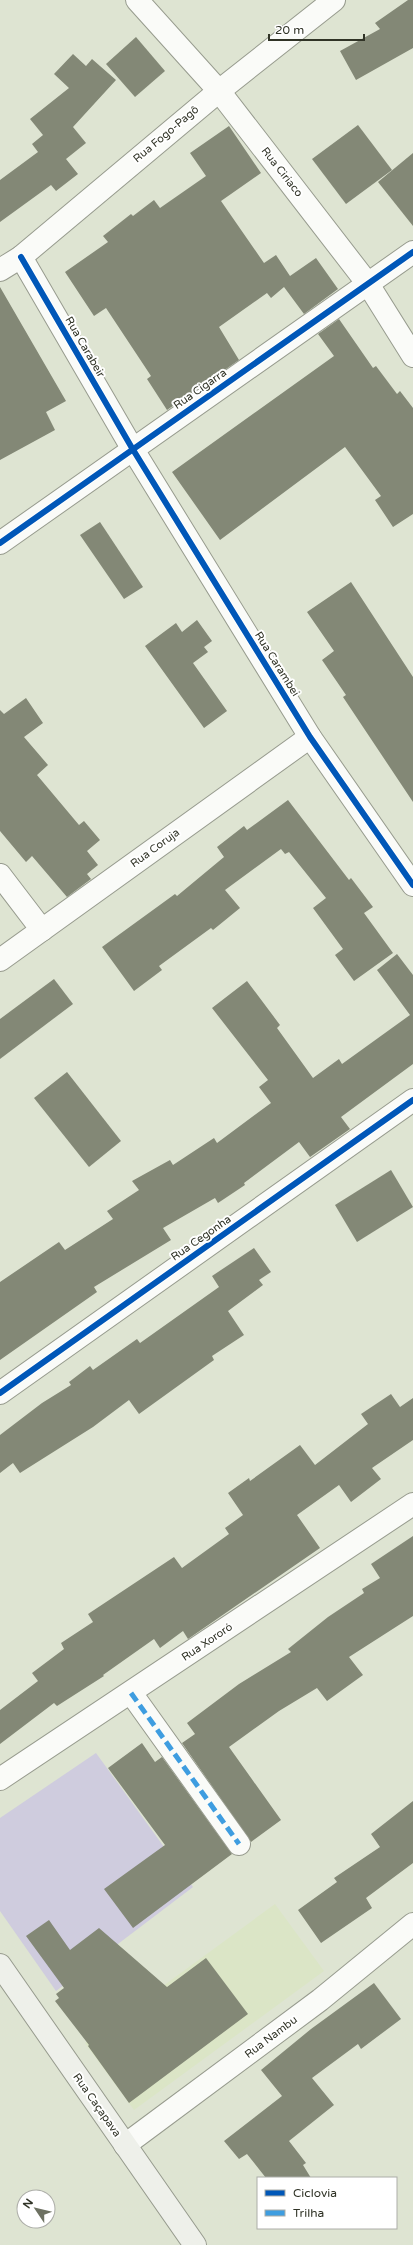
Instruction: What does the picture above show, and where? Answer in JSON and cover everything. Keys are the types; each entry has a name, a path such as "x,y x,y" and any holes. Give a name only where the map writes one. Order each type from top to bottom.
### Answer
{"street":[{"name":"Rua Ciriaco","path":"137,0 218,90 368,284 413,356"},
{"name":"Rua Fogo-Pagô","path":"0,270 21,256 218,90 334,0"},
{"name":"Rua Cigarra","path":"0,543 132,448 413,252"},
{"name":"Rua Carabeir","path":"21,256 132,448"},
{"name":"Rua Carambei","path":"132,448 310,737 413,885"},
{"name":"Rua Coruja","path":"0,960 310,737"},
{"path":"0,875 42,930"},
{"name":"Rua Cegonha","path":"0,1393 413,1100"},
{"name":"Rua Xororó","path":"0,1779 413,1504"},
{"path":"131,1693 239,1844"},
{"name":"Rua Nambu","path":"125,2145 320,2000 413,1924"},
{"name":"Rua Caçapava","path":"0,1965 195,2245"}],"shaded area":[{"path":"96,1753 193,1887 56,1991 0,1911 0,1818"},
{"path":"275,1904 324,1971 134,2110 85,2043"}],"building":[{"path":"408,0 413,0 413,48 356,80 340,51 380,29 375,23"},
{"path":"136,37 165,71 135,97 106,64"},
{"path":"73,54 86,66 92,59 116,80 73,127 86,143 66,159 78,174 56,191 51,185 0,222 0,180 38,152 32,144 43,135 30,119 69,88 54,74"},
{"path":"358,125 392,170 346,204 312,159"},
{"path":"229,126 261,173 221,201 264,263 276,255 290,276 316,258 338,289 304,314 284,287 271,298 267,293 219,327 239,360 167,410 147,379 151,376 106,308 94,316 65,272 108,242 103,236 131,214 133,216 154,200 160,208 206,176 190,153"},
{"path":"413,153 413,226 378,182"},
{"path":"0,287 66,401 46,412 55,430 0,460"},
{"path":"339,319 373,368 376,366 397,394 400,391 413,408 413,514 393,527 375,500 381,496 345,447 220,540 172,472 334,356 318,334"},
{"path":"100,522 143,587 124,599 80,535"},
{"path":"351,582 413,677 413,802 343,697 346,695 322,660 334,651 307,612"},
{"path":"197,620 212,641 204,647 208,652 193,663 227,711 204,728 145,646 176,623 182,632"},
{"path":"26,698 43,723 24,737 48,765 37,775 79,825 84,821 100,840 87,851 98,865 87,874 91,879 67,897 32,856 26,862 0,831 0,710 4,714"},
{"path":"288,800 349,880 351,878 373,907 364,913 393,953 354,981 335,955 343,949 313,908 326,898 289,852 285,854 281,849 225,890 240,908 213,930 211,928 159,966 162,970 134,991 102,947 175,894 177,896 224,857 217,847 244,826 247,830"},
{"path":"397,954 413,975 413,1064 341,1117 350,1129 310,1157 299,1142 244,1183 245,1185 218,1203 215,1198 163,1228 171,1240 94,1287 97,1292 0,1360 0,1282 59,1242 65,1250 113,1219 107,1211 139,1190 132,1181 170,1160 173,1165 214,1138 217,1143 271,1103 259,1087 268,1080 212,1008 247,981 280,1025 277,1028 313,1078 339,1059 342,1064 410,1015 377,970"},
{"path":"54,979 73,1004 0,1059 0,1019"},
{"path":"67,1072 121,1141 89,1167 34,1098"},
{"path":"391,1170 413,1207 357,1242 335,1205"},
{"path":"254,1248 271,1272 259,1280 263,1285 228,1311 244,1335 212,1356 214,1360 139,1414 129,1400 93,1427 20,1473 13,1463 0,1473 0,1435 42,1403 71,1385 69,1382 90,1366 93,1370 137,1339 140,1343 219,1287 212,1276"},
{"path":"391,1394 400,1407 413,1398 413,1440 372,1468 381,1479 351,1502 339,1485 297,1515 320,1548 188,1639 183,1631 160,1648 154,1639 103,1675 104,1676 57,1706 54,1703 0,1744 0,1710 38,1681 32,1673 64,1649 61,1643 93,1622 88,1614 174,1557 182,1568 229,1534 225,1528 243,1515 228,1493 249,1478 250,1481 300,1445 315,1465 368,1424 361,1414"},
{"path":"413,1536 413,1616 349,1657 363,1675 327,1701 317,1688 279,1711 229,1747 281,1820 251,1842 182,1743 195,1734 187,1723 239,1684 291,1652 288,1649 328,1617 364,1593 362,1589 380,1578 371,1564"},
{"path":"142,1743 155,1762 162,1757 232,1854 133,1928 104,1889 165,1845 108,1768"},
{"path":"413,1801 413,1863 366,1898 372,1908 321,1943 298,1910 337,1882 334,1878 380,1847 371,1834"},
{"path":"49,1920 70,1950 99,1928 167,1987 206,1958 248,2014 129,2103 88,2046 89,2045 55,2001 59,1998 56,1994 64,1988 26,1936"},
{"path":"374,1983 401,2019 361,2049 358,2044 312,2078 334,2105 289,2141 306,2163 303,2165 310,2177 265,2177 247,2154 239,2159 224,2141 282,2096 261,2070 311,2029"}],"marked path":[{"path":"131,1693 239,1844"}],"cycle path":[{"path":"0,543 413,252"},
{"path":"21,257 132,448 310,737 413,885"},
{"path":"0,1393 413,1100"}]}
